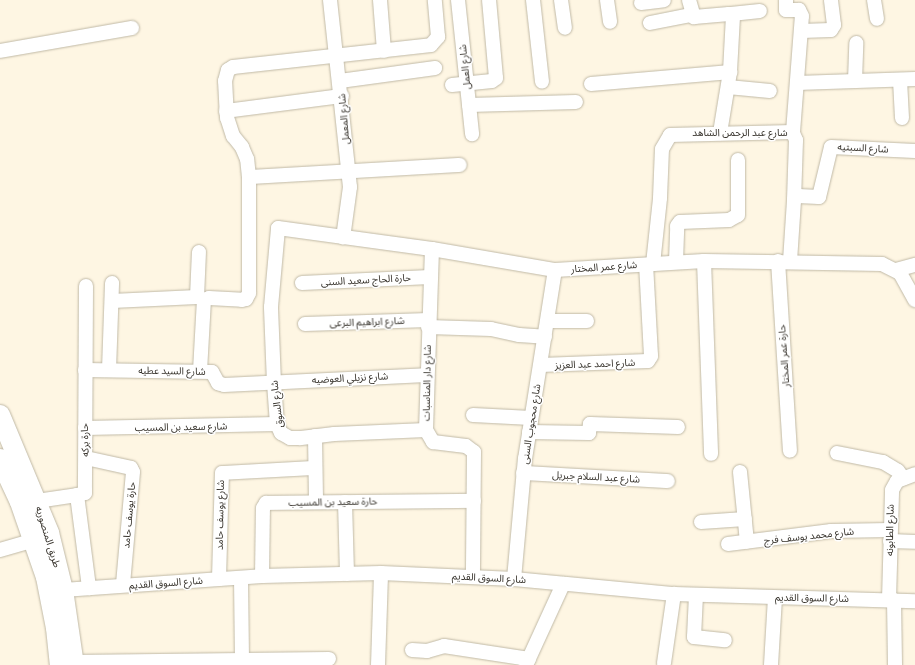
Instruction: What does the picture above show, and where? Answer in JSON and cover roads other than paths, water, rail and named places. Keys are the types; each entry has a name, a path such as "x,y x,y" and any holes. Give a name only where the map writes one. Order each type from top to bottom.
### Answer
{"main road":[{"name":"طريق المنصوريه","path":"0,415 37,501 63,590 69,664"},
{"name":"طريق المنصوريه","path":"0,459 35,540 69,664"}],"street":[{"name":"شارع المعمل","path":"330,0 342,96 348,171 349,200 343,238"},
{"path":"380,0 384,51"},
{"path":"200,371 204,300 209,298 242,300 246,299 249,293 249,177 247,159 242,147 233,136 226,111 225,75 233,67 431,45 436,42 435,0"},
{"name":"شارع العمل","path":"458,0 472,134"},
{"path":"452,85 492,81 496,78 489,0"},
{"path":"534,0 542,82"},
{"path":"561,0 565,28"},
{"path":"607,0 610,22"},
{"path":"641,3 664,0"},
{"path":"689,0 691,15"},
{"name":"شارع عبد الرحمن الشاهد","path":"650,264 664,142 670,135 792,133 802,12 799,10 787,11 786,0"},
{"path":"801,31 831,30 834,25 831,0"},
{"path":"874,0 877,20"},
{"path":"650,23 691,15 696,17 760,11"},
{"path":"720,133 730,72 734,19 730,14"},
{"path":"0,51 132,28"},
{"path":"855,81 856,43"},
{"path":"340,81 435,68"},
{"path":"591,84 730,72"},
{"path":"797,83 915,79"},
{"path":"900,80 902,118"},
{"path":"728,87 770,91"},
{"path":"226,111 342,96"},
{"path":"469,105 576,102"},
{"path":"784,261 794,200 796,140 792,133"},
{"name":"شارع السبتيه","path":"794,200 798,196 819,197 828,151 832,146 915,151"},
{"path":"676,262 677,226 680,222 729,220 738,215 738,160"},
{"path":"249,177 460,165"},
{"name":"شارع عمر المختار","path":"278,228 432,249 556,270 704,261 784,261 882,264 896,270"},
{"name":"شارع السوق","path":"278,228 276,235 271,307 274,383 278,424 281,433 290,438 426,430"},
{"name":"شارع دار المناسبات","path":"432,249 426,375 426,430 433,442 472,448 474,456 473,577"},
{"path":"112,301 197,297 199,252"},
{"path":"704,261 710,454"},
{"name":"حارة عمر المختار","path":"784,261 790,451"},
{"name":"شارع احمد عبد العزيز","path":"541,366 648,361 651,356 650,264"},
{"path":"896,270 915,265"},
{"name":"شارع محجوب السنى","path":"514,578 530,425 556,270"},
{"path":"896,270 904,278 915,300"},
{"name":"حارة الحاج سعيد السنى","path":"302,283 430,277"},
{"path":"109,370 112,283"},
{"name":"حارة بركه","path":"77,495 85,493 86,286"},
{"path":"548,321 587,321"},
{"name":"شارع ابراهيم البرعى","path":"305,324 429,324 491,329 519,335 545,337"},
{"name":"شارع السيد عطيه","path":"85,370 200,371 214,372 218,383 224,385 274,383"},
{"name":"شارع نزيلي العوضيه","path":"274,383 426,375"},
{"path":"473,415 589,433 590,424 678,427"},
{"name":"شارع سعيد بن المسيب","path":"85,428 278,424"},
{"path":"315,436 316,502"},
{"path":"836,453 883,462 909,476"},
{"name":"حارة يوسف حامد","path":"86,458 131,468 133,472 123,586"},
{"name":"شارع يوسف حامد","path":"219,579 222,472 315,468"},
{"path":"740,472 747,542"},
{"name":"شارع عبد السلام جبريل","path":"524,473 668,481"},
{"name":"شارع الطابونه","path":"895,665 890,536 892,490 909,476"},
{"path":"37,501 77,495 90,588"},
{"name":"حارة سعيد بن المسيب","path":"262,576 264,506 266,503 474,501"},
{"path":"345,502 347,574"},
{"path":"701,522 745,519"},
{"name":"شارع محمد يوسف فرج","path":"728,544 831,532 890,536 915,542"},
{"path":"0,550 15,544 35,540"},
{"path":"378,665 381,573"},
{"name":"شارع السوق القديم","path":"63,590 262,576 381,573 514,578 674,594 915,601"},
{"path":"241,578 242,661"},
{"path":"412,650 427,651 444,646 528,662 563,584"},
{"path":"664,663 674,594"},
{"path":"696,595 694,637 725,640"},
{"path":"771,665 775,598"},
{"path":"69,664 329,659"}]}
